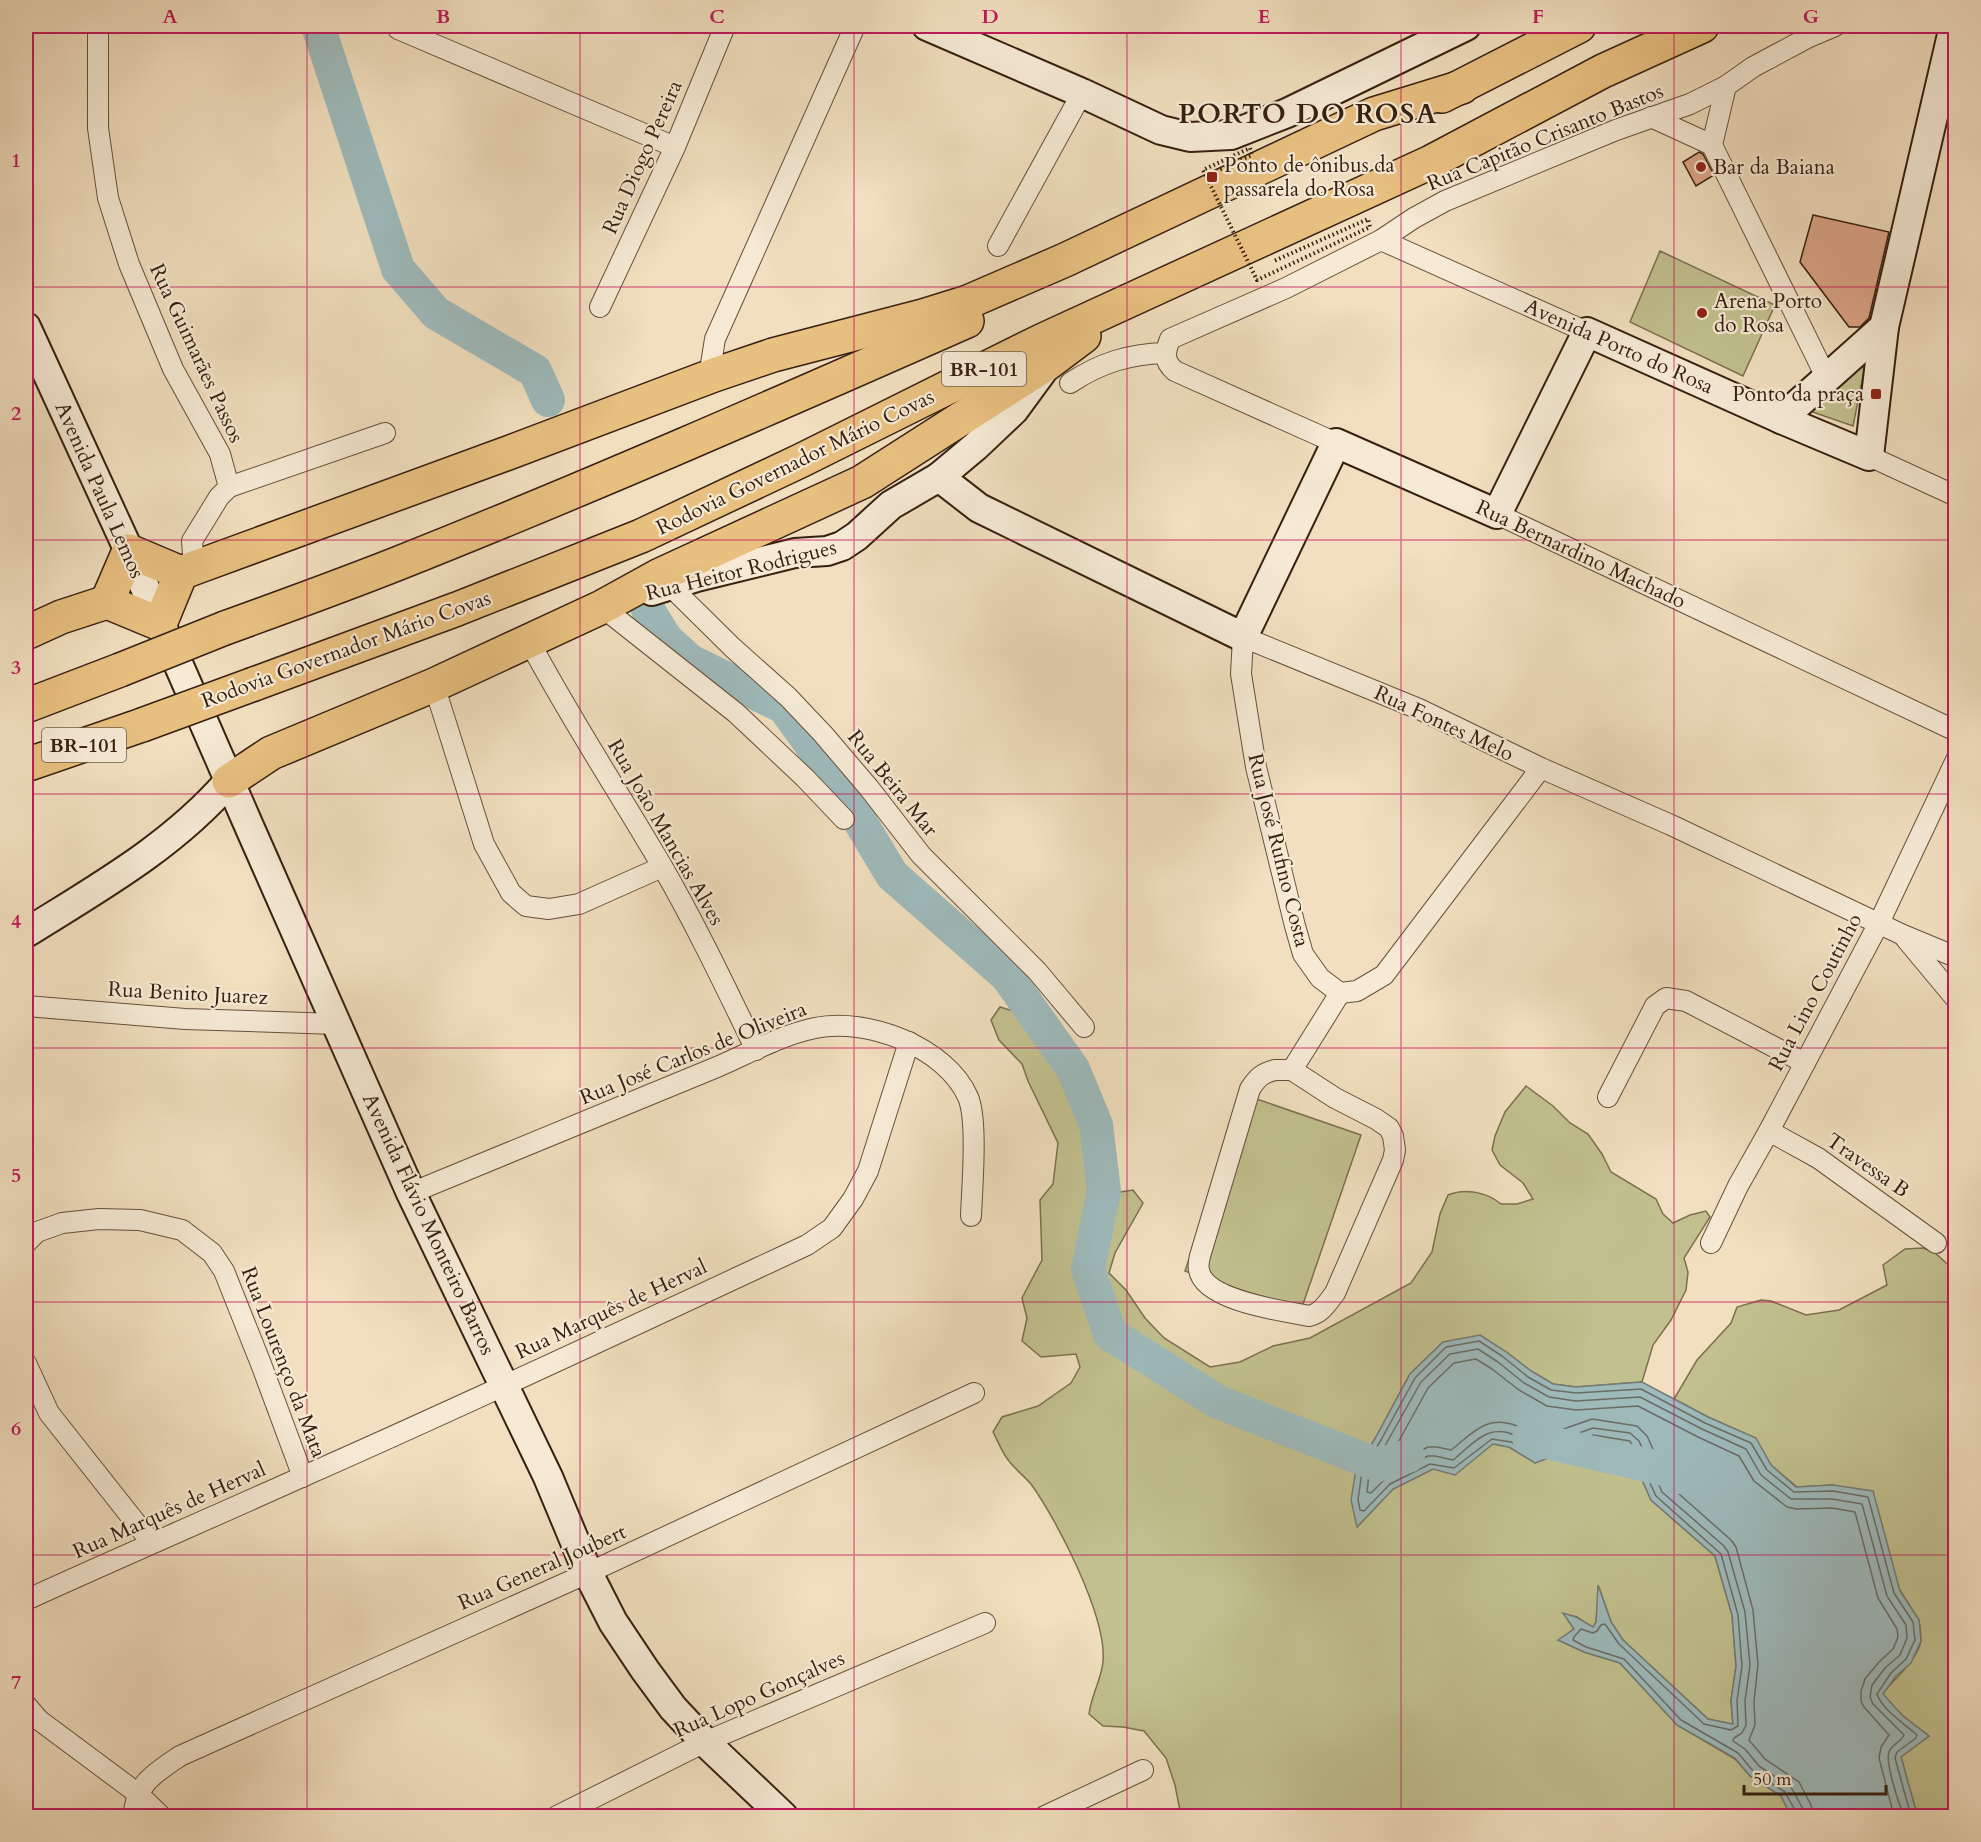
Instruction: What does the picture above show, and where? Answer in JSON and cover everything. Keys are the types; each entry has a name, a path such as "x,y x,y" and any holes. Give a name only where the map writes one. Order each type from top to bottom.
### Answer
{"highway":[{"name":"BR-101","path":"26,706 441,546 777,405 1053,282 1236,196 1462,87 1579,26"},
{"name":"Rodovia Governador Mário Covas","path":"26,765 142,725 457,609 641,536 800,461 1041,341 1431,162 1603,71 1702,26"},
{"path":"107,602 129,551 188,571 714,375 773,355 968,302 1065,260 1213,182 1374,114 1462,87"},
{"path":"229,781 271,753 434,685 637,592 862,482 1059,373 1135,297"},
{"path":"26,633 61,617 107,602 160,624 188,571"}],"main road":[{"path":"1869,456 1884,327 1954,26"},
{"path":"935,27 1165,131 1190,137 1231,135 1287,113 1451,28"},
{"name":"Avenida Paula Lemos","path":"26,327 144,587"},
{"path":"1781,419 1884,327"},
{"path":"1497,514 1587,332"},
{"name":"Avenida Porto do Rosa","path":"1587,332 1869,456"},
{"name":"Rua Heitor Rodrigues","path":"637,592 785,556 827,551 842,546 857,536 891,505 939,477 1059,373"},
{"name":"Rua Bernardino Machado","path":"1336,443 1497,514"},
{"name":"Rua José Rufino Costa","path":"1243,637 1336,443"},
{"name":"Rua Fontes Melo","path":"939,477 979,508 1243,637"},
{"name":"Avenida Flávio Monteiro Barros","path":"144,587 411,1192 505,1385 548,1477 588,1573 613,1622 673,1708 705,1742 783,1816"},
{"path":"26,933 125,872 185,826 209,805 229,781"}],"street":[{"name":"Rua Guimarães Passos","path":"98,26 98,129 108,198 129,264 173,369 220,454 229,487"},
{"name":"Rua Diogo Pereira","path":"600,307 675,147 725,26"},
{"path":"714,375 711,364 715,339 855,26"},
{"name":"Rua Capitão Crisanto Bastos","path":"1165,353 1170,339 1278,292 1381,240 1445,201 1651,117 1690,104 1726,86 1753,67 1834,26"},
{"path":"398,29 675,147"},
{"path":"1712,145 1726,86"},
{"path":"998,246 1082,93"},
{"path":"1651,117 1712,145 1826,377"},
{"name":"Avenida Porto do Rosa","path":"1381,240 1587,332"},
{"path":"1059,373 1092,368 1141,353 1165,353"},
{"name":"Rua Bernardino Machado","path":"1165,353 1168,366 1174,371 1336,443"},
{"path":"188,571 192,541 219,497 229,487 385,433"},
{"name":"Avenida Porto do Rosa","path":"1869,456 1956,496"},
{"name":"Rua Bernardino Machado","path":"1497,514 1956,731"},
{"path":"637,592 736,713 805,778 844,819"},
{"name":"Rua Beira Mar","path":"637,592 733,648 788,697 869,788 921,855 1038,971 1083,1027"},
{"name":"Rua Fontes Melo","path":"1243,637 1419,709 1541,768 1671,825 1904,935 1956,957"},
{"name":"Rua José Rufino Costa","path":"1243,637 1241,674 1256,767 1295,926 1303,954 1320,978 1340,993"},
{"name":"Rua João Mancias Alves","path":"529,641 558,696 662,867 756,1050"},
{"path":"434,685 484,844 511,893 526,906 549,909 579,904 662,867"},
{"name":"Rua Lino Coutinho","path":"1711,1243 1738,1186 1879,923 1956,760"},
{"path":"1292,1070 1340,993 1357,991 1384,975 1541,768"},
{"path":"1904,935 1956,999"},
{"path":"1608,1097 1655,1006 1666,998 1686,1002 1805,1064"},
{"name":"Rua Benito Juarez","path":"29,1003 184,1019 337,1024"},
{"name":"Rua José Carlos de Oliveira","path":"411,1192 717,1068 756,1050 814,1028 836,1025 871,1029 909,1042 934,1056 956,1079 968,1098 973,1118 971,1216"},
{"name":"Rua Marquês de Herval","path":"26,1600 151,1542 303,1477 807,1245 832,1228 853,1199 868,1172 909,1042"},
{"path":"1292,1070 1335,1098 1389,1128 1395,1150 1393,1160 1335,1293 1322,1310 1309,1316 1236,1300 1208,1284 1199,1270 1200,1256 1250,1089 1258,1077 1265,1072 1292,1070"},
{"name":"Travessa B","path":"1769,1131 1818,1158 1936,1243"},
{"name":"Rua Lourenço da Mata","path":"26,1243 37,1232 62,1222 99,1219 140,1220 182,1230 212,1253 224,1271 303,1477"},
{"path":"26,1363 50,1413 151,1542"},
{"name":"Rua General Joubert","path":"138,1793 157,1771 180,1756 588,1573 974,1393"},
{"name":"Rua Lopo Gonçalves","path":"557,1816 705,1742 985,1623"},
{"path":"26,1705 39,1720 138,1793 161,1816"},
{"path":"1045,1816 1143,1770"},
{"path":"134,1816 138,1793"}],"path":[{"path":"1213,182 1252,155 1250,148 1203,170 1213,182 1232,230 1257,280 1370,226 1368,219 1274,261"}],"shaded area":[{"name":"Arena Porto do Rosa","path":"1660,251 1775,305 1743,376 1630,322"},
{"path":"1867,356 1853,426 1804,409"},
{"path":"1000,1007 1023,1014 1068,1087 1092,1149 1095,1200 1084,1252 1102,1231 1114,1193 1133,1190 1143,1203 1115,1253 1109,1273 1126,1290 1145,1318 1164,1338 1210,1367 1240,1362 1273,1346 1310,1338 1411,1283 1432,1252 1440,1214 1448,1195 1476,1192 1501,1204 1517,1204 1533,1199 1523,1183 1500,1165 1492,1150 1505,1112 1526,1086 1553,1106 1570,1123 1588,1134 1611,1172 1656,1199 1663,1214 1673,1223 1706,1211 1710,1217 1684,1258 1688,1272 1686,1290 1671,1320 1653,1345 1642,1382 1576,1387 1553,1384 1505,1351 1443,1342 1410,1374 1356,1470 1358,1526 1393,1489 1433,1469 1493,1444 1509,1447 1535,1463 1594,1441 1627,1446 1651,1500 1715,1556 1732,1615 1736,1666 1731,1701 1733,1725 1708,1719 1623,1640 1611,1622 1599,1587 1596,1622 1593,1628 1577,1617 1564,1614 1574,1629 1559,1640 1584,1652 1620,1663 1677,1725 1735,1759 1750,1776 1781,1796 1791,1816 1181,1816 1175,1785 1166,1758 1144,1731 1103,1726 1089,1714 1103,1661 1102,1642 1089,1595 1066,1544 1042,1500 1007,1458 993,1432 1002,1417 1038,1406 1071,1383 1080,1367 1076,1354 1041,1357 1022,1341 1027,1318 1022,1298 1042,1260 1040,1200 1053,1184 1058,1143 1022,1064 999,1040 991,1020"},
{"path":"1245,1095 1361,1135 1301,1310 1185,1271"},
{"path":"1923,1248 1934,1252 1955,1271 1956,1464 1951,1477 1956,1486 1955,1816 1924,1816 1915,1808 1901,1757 1929,1736 1903,1716 1882,1694 1916,1654 1921,1640 1919,1620 1833,1485 1797,1487 1771,1465 1755,1438 1674,1399 1697,1360 1731,1323 1737,1307 1761,1300 1771,1301 1806,1315 1839,1310 1887,1285 1883,1265 1905,1249"}],"water":[{"path":"1480,1335 1553,1384 1576,1387 1642,1382 1708,1417 1756,1438 1771,1465 1796,1487 1833,1485 1873,1491 1900,1591 1919,1620 1921,1641 1911,1663 1896,1676 1883,1694 1903,1716 1929,1736 1901,1757 1915,1807 1924,1816 1791,1816 1781,1796 1750,1776 1735,1758 1677,1725 1620,1663 1584,1652 1558,1640 1574,1629 1563,1613 1576,1617 1593,1627 1596,1622 1598,1585 1611,1622 1623,1640 1708,1719 1733,1724 1731,1701 1736,1666 1732,1615 1715,1556 1651,1500 1627,1446 1594,1441 1535,1463 1509,1447 1493,1444 1455,1475 1433,1469 1393,1489 1357,1527 1351,1500 1356,1470 1410,1374 1443,1342"}],"building":[{"name":"Bar da Baiana","path":"1699,152 1703,154 1714,175 1696,186 1683,162"},
{"path":"1813,215 1889,232 1869,318 1860,327 1849,327 1800,262"}],"waterway":[{"path":"318,26 398,269 436,313 535,371 548,400"},
{"path":"648,610 666,639 690,661 784,707 830,771 892,875 1007,976 1073,1069 1096,1125 1104,1191 1088,1269 1110,1334 1218,1402 1378,1465 1408,1456"},
{"path":"1529,1438 1672,1471 1679,1477"}],"place":[{"name":"Bar da Baiana","path":"1701,167"},
{"name":"Ponto de ônibus da passarela do Rosa","path":"1212,177"},
{"name":"Arena Porto do Rosa","path":"1702,313"},
{"name":"Ponto da praça","path":"1876,394"}],"district":[{"name":"PORTO DO ROSA","path":"1308,114"}]}
